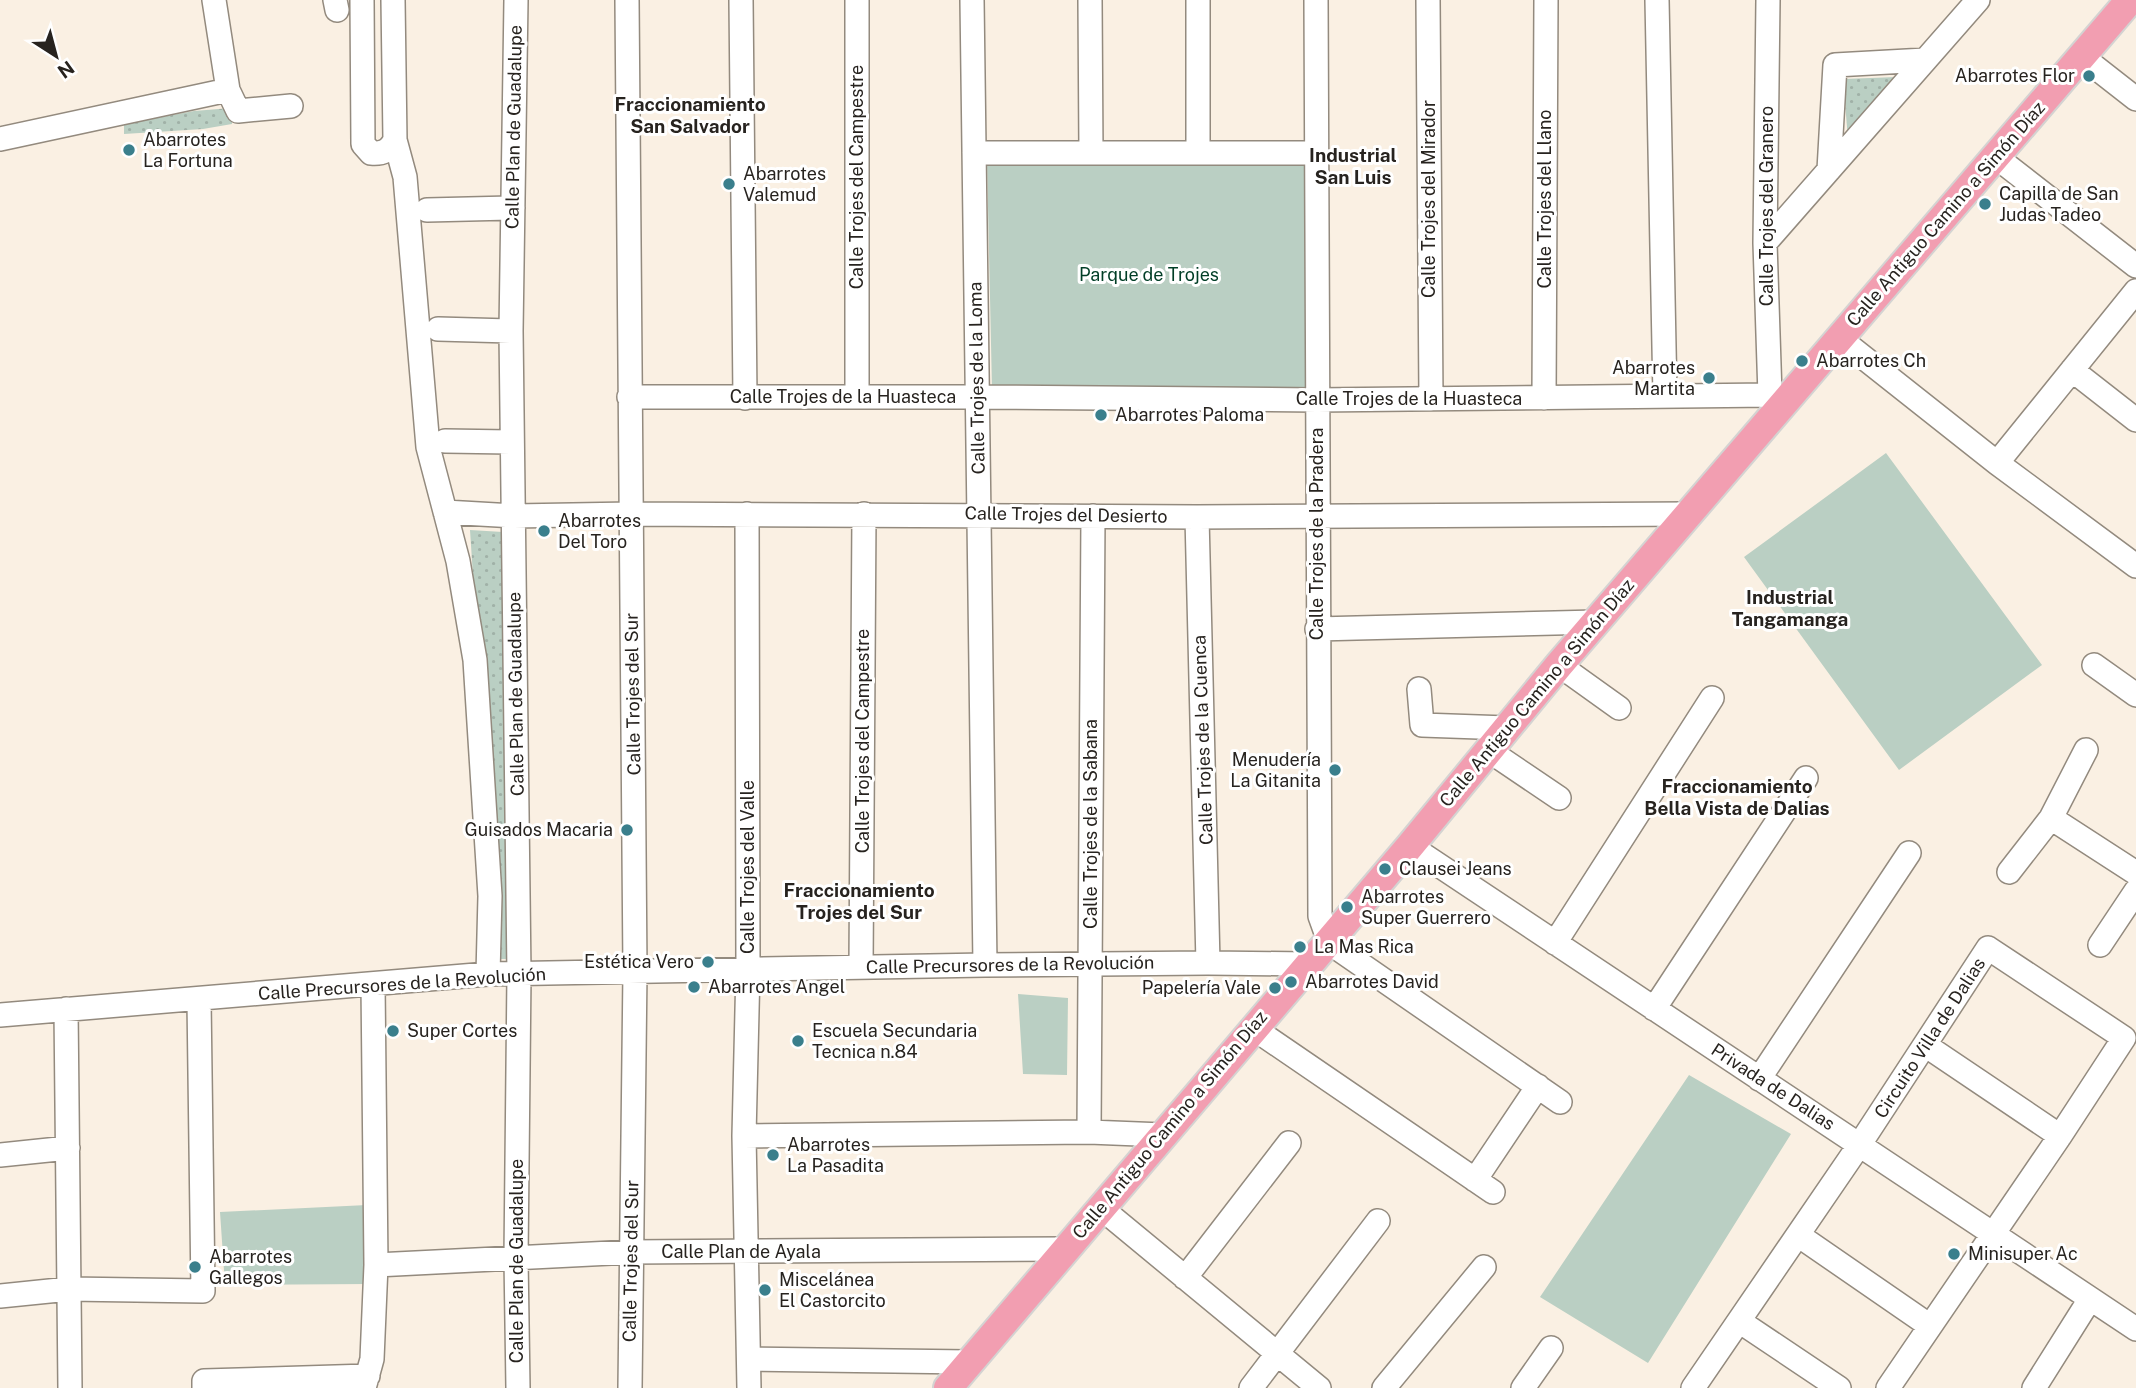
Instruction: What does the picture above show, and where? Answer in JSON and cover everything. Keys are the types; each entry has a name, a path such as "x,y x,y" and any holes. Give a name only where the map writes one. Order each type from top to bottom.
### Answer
{"main road":[{"name":"Calle Antiguo Camino a Simón Díaz","path":"948,1388 1689,514 1776,400 1839,338 2130,0"}],"street":[{"path":"214,0 228,90 238,111 292,106"},
{"path":"362,0 363,144 371,153 380,154 390,149 395,140"},
{"path":"393,0 395,140 405,177 428,447 458,561 475,660 490,896 488,974"},
{"name":"Calle Plan de Guadalupe","path":"516,0 511,331 519,974 516,1258 518,1388"},
{"name":"Calle Trojes del Sur","path":"626,0 635,971 630,1388"},
{"path":"741,0 745,398"},
{"name":"Calle Trojes del Campestre","path":"857,0 857,397"},
{"name":"Calle Trojes de la Loma","path":"972,0 985,965"},
{"path":"1090,0 1091,153"},
{"path":"1198,0 1198,153"},
{"name":"Calle Trojes de la Pradera","path":"1316,0 1320,916 1329,941"},
{"name":"Calle Trojes del Mirador","path":"1428,0 1431,398"},
{"name":"Calle Trojes del Llano","path":"1544,398 1546,0"},
{"path":"1657,0 1665,396"},
{"name":"Calle Trojes del Granero","path":"1768,0 1765,243 1776,400"},
{"path":"1765,243 1978,0"},
{"path":"2081,56 2136,99"},
{"path":"1829,170 1835,65 1925,60"},
{"path":"0,139 228,90"},
{"path":"974,153 1317,153"},
{"path":"1996,157 2136,266"},
{"path":"427,210 513,208"},
{"path":"1997,463 2136,291"},
{"path":"438,329 511,331"},
{"path":"1839,338 1997,463 2136,566"},
{"path":"2072,370 2136,420"},
{"name":"Calle Trojes de la Huasteca","path":"629,397 1317,400 1665,396 1776,400"},
{"path":"445,441 512,442"},
{"name":"Calle Trojes del Desierto","path":"444,512 514,516 979,514 1197,517 1689,514"},
{"name":"Calle Trojes del Valle","path":"747,514 748,969 744,1136 749,1388"},
{"name":"Calle Trojes del Campestre","path":"861,967 864,514"},
{"name":"Calle Trojes de la Sabana","path":"1089,1132 1093,516"},
{"name":"Calle Trojes de la Cuenca","path":"1197,517 1208,963"},
{"path":"1317,629 1596,622"},
{"path":"1559,665 1619,708"},
{"path":"2094,665 2136,695"},
{"path":"1419,689 1422,725 1507,728"},
{"path":"1555,943 1712,698"},
{"path":"1488,750 1559,798"},
{"path":"2009,872 2051,818 2086,750"},
{"path":"1654,1009 1806,778"},
{"path":"2051,818 2136,873"},
{"name":"Privada de Dalias","path":"1410,846 2136,1329"},
{"path":"1759,1079 1909,853"},
{"path":"2100,945 2136,891"},
{"path":"1329,941 1560,1102"},
{"name":"Circuito Villa de Dalias","path":"1693,1388 1860,1144 1987,948 2124,1038 1888,1388"},
{"name":"Calle Precursores de la Revolución","path":"0,1015 488,974 985,965 1309,964"},
{"path":"204,1385 366,1382 372,1359 376,1265 373,984"},
{"path":"0,1296 69,1289 203,1291 199,1000"},
{"path":"66,1009 70,1388"},
{"path":"1253,1028 1484,1186 1538,1086"},
{"path":"1925,1045 2060,1136"},
{"path":"744,1136 1089,1132 1163,1135"},
{"path":"1185,1278 1289,1143"},
{"path":"0,1155 68,1148"},
{"path":"1101,1208 1319,1388"},
{"path":"1251,1388 1378,1221"},
{"path":"1798,1235 1930,1326"},
{"name":"Calle Plan de Ayala","path":"376,1265 631,1252 1065,1249"},
{"path":"1384,1388 1484,1267"},
{"path":"2034,1388 2090,1299"},
{"path":"1739,1321 1839,1388"},
{"path":"1522,1388 1551,1348"},
{"path":"749,1359 969,1362"}],"green space":[{"path":"1897,77 1848,139 1843,79"},
{"path":"231,108 232,124 203,129 124,134 124,124 194,111"},
{"name":"Parque de Trojes","path":"987,160 1309,162 1309,391 992,389"},
{"path":"1886,453 2042,665 1899,770 1744,557"},
{"path":"470,530 503,532 509,959 498,959"},
{"path":"1018,994 1068,998 1067,1075 1023,1074"},
{"path":"1689,1075 1791,1134 1648,1363 1540,1297"},
{"path":"367,1205 369,1284 225,1285 220,1212"}],"place":[{"name":"Abarrotes Flor","path":"2089,76"},
{"name":"Abarrotes La Fortuna","path":"129,150"},
{"name":"Abarrotes Valemud","path":"729,184"},
{"name":"Capilla de San Judas Tadeo","path":"1985,204"},
{"name":"Abarrotes Ch","path":"1802,361"},
{"name":"Abarrotes Martita","path":"1709,378"},
{"name":"Abarrotes Paloma","path":"1101,415"},
{"name":"Abarrotes Del Toro","path":"544,531"},
{"name":"Menudería La Gitanita","path":"1335,770"},
{"name":"Guisados Macaria","path":"627,830"},
{"name":"Clausei Jeans","path":"1385,869"},
{"name":"Abarrotes Super Guerrero","path":"1347,907"},
{"name":"La Mas Rica","path":"1300,947"},
{"name":"Estética Vero","path":"708,962"},
{"name":"Abarrotes David","path":"1291,982"},
{"name":"Abarrotes Angel","path":"694,987"},
{"name":"Papelería Vale","path":"1275,988"},
{"name":"Super Cortes","path":"393,1031"},
{"name":"Escuela Secundaria Tecnica n.84","path":"798,1041"},
{"name":"Abarrotes La Pasadita","path":"773,1155"},
{"name":"Minisuper Ac","path":"1954,1254"},
{"name":"Abarrotes Gallegos","path":"195,1267"},
{"name":"Miscelánea El Castorcito","path":"765,1290"}],"district":[{"name":"Fraccionamiento San Salvador","path":"690,115"},
{"name":"Industrial San Luis","path":"1353,166"},
{"name":"Industrial Tangamanga","path":"1790,608"},
{"name":"Fraccionamiento Bella Vista de Dalias","path":"1737,797"},
{"name":"Fraccionamiento Trojes del Sur","path":"859,901"}]}
